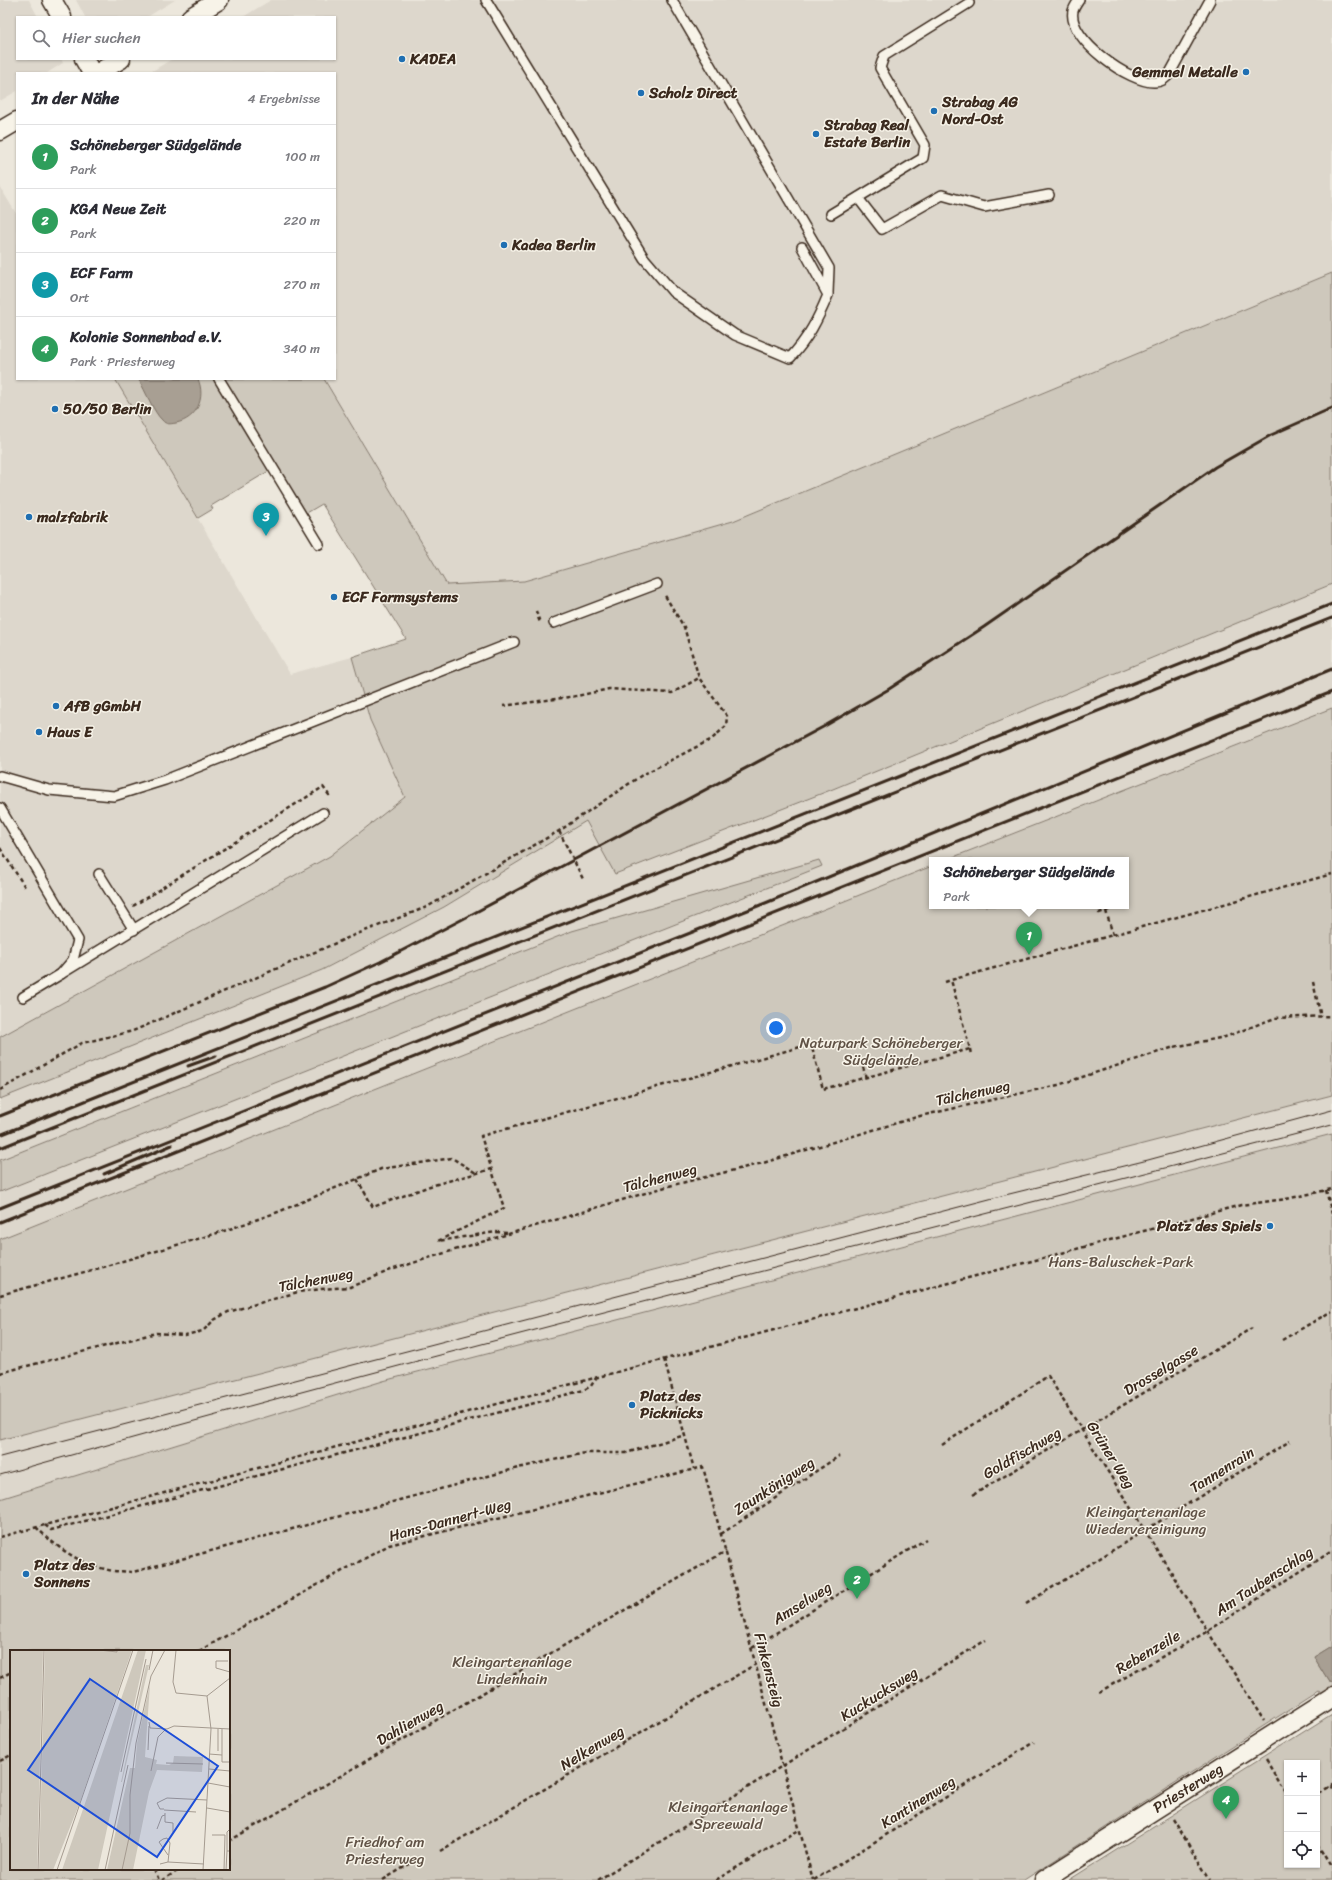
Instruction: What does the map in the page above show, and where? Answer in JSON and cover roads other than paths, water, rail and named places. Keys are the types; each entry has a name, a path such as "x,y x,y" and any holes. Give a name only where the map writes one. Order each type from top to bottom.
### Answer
{"street":[{"path":"52,0 61,16"},
{"path":"193,16 219,0"},
{"path":"85,60 91,72"},
{"path":"100,72 119,60"},
{"path":"0,132 16,122"},
{"name":"Priesterweg","path":"1044,1880 1332,1697"}],"lane":[{"path":"486,0 644,258 673,292 735,335 790,358 801,347 815,325 828,294 829,268 672,0"},
{"path":"1079,0 1073,10 1073,19 1076,28 1082,37 1104,60 1150,82 1160,82 1170,74 1210,0"},
{"path":"831,214 923,158 925,145 880,68 884,56 969,3"},
{"path":"858,198 882,230 942,195 984,207 1049,195"},
{"path":"802,247 828,294"},
{"path":"220,380 319,544"},
{"path":"554,623 657,584"},
{"path":"0,776 49,790 114,796 172,777 514,642"},
{"path":"0,808 78,940 73,960 61,974"},
{"path":"23,997 323,813"},
{"path":"99,874 134,930"}],"tram line":[{"path":"0,1457 1001,1196 1148,1160 1332,1110"},
{"path":"0,1475 498,1340 1332,1125"}],"railway":[{"path":"0,1116 325,987 380,962 461,920 823,727 889,689 984,627 1215,467 1271,435 1332,408"},
{"path":"0,1135 1332,604"},
{"path":"0,1148 1332,618"},
{"path":"0,1208 768,902 1332,669"},
{"path":"0,1222 1332,692"},
{"path":"188,1066 216,1056"},
{"path":"104,1174 172,1145"}],"place":[{"name":"KADEA","path":"402,59"},
{"name":"Gemmel Metalle","path":"1246,72"},
{"name":"Scholz Direct","path":"641,93"},
{"name":"Strabag AG Nord-Ost","path":"934,111"},
{"name":"Strabag Real Estate Berlin","path":"816,134"},
{"name":"Kadea Berlin","path":"504,245"},
{"name":"50/50 Berlin","path":"55,409"},
{"name":"malzfabrik","path":"29,517"},
{"name":"ECF Farm","path":"266,536"},
{"name":"ECF Farmsystems","path":"334,597"},
{"name":"AfB gGmbH","path":"56,706"},
{"name":"Haus E","path":"39,732"},
{"name":"Schöneberger Südgelände","path":"1029,955"},
{"name":"Platz des Spiels","path":"1270,1226"},
{"name":"Platz des Picknicks","path":"632,1405"},
{"name":"Platz des Sonnens","path":"26,1574"},
{"name":"KGA Neue Zeit","path":"857,1599"},
{"name":"Kolonie Sonnenbad e.V.","path":"1226,1819"}],"park label":[{"name":"Naturpark Schöneberger Südgelände","path":"881,1052"},
{"name":"Hans-Baluschek-Park","path":"1121,1262"},
{"name":"Kleingartenanlage Wiedervereinigung","path":"1146,1520"},
{"name":"Kleingartenanlage Lindenhain","path":"512,1670"},
{"name":"Kleingartenanlage Spreewald","path":"728,1816"},
{"name":"Friedhof am Priesterweg","path":"385,1850"}]}
